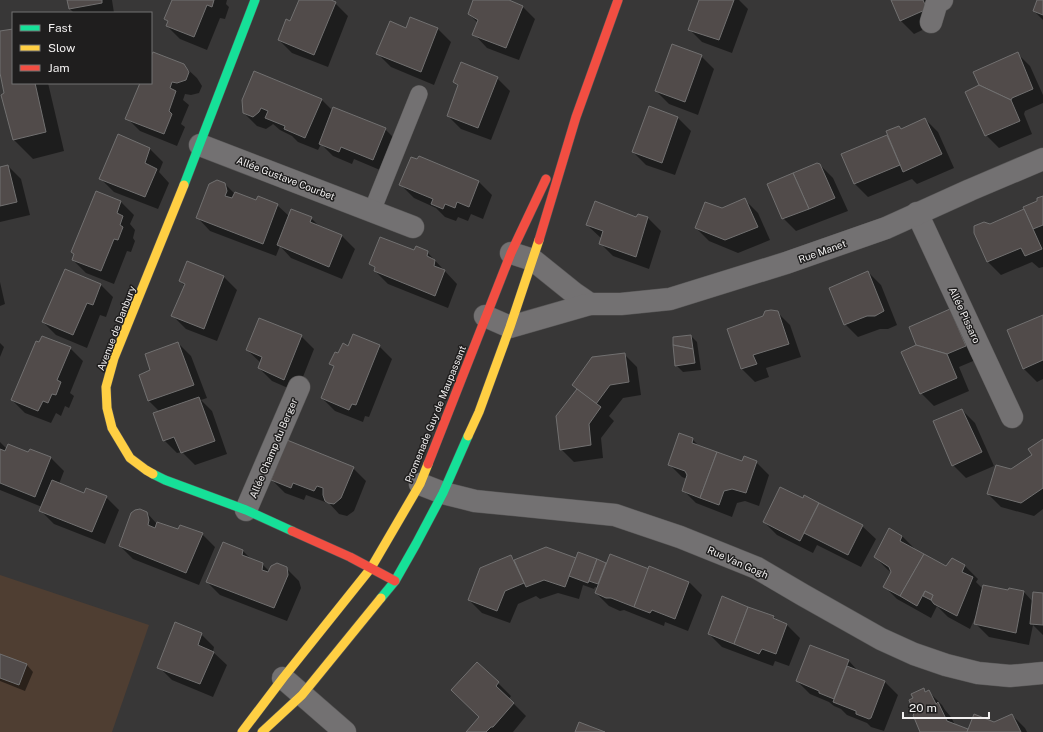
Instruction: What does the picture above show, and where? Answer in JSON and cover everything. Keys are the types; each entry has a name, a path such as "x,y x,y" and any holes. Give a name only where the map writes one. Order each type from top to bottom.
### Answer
{"street":[{"name":"Avenue de Danbury","path":"255,0 200,145 114,358 106,387 107,408 112,428 130,458 146,470 165,480 246,510 371,568 395,581"},
{"name":"Promenade Guy de Maupassant","path":"262,732 302,695 395,581 443,493 479,412 510,327 533,260 576,117 618,0"},
{"path":"931,22 937,2 942,0"},
{"name":"Promenade Guy de Maupassant","path":"242,732 371,568 420,484 511,253 576,117"},
{"name":"Allée Gustave Courbet","path":"200,145 413,227"},
{"name":"Rue Manet","path":"510,327 590,304 621,304 670,299 786,263 886,228 917,213 1043,159"},
{"name":"Allée Pissaro","path":"917,213 1012,417"},
{"path":"511,253 533,260 590,304"},
{"path":"485,316 510,327"},
{"name":"Allée Champ du Berger","path":"246,510 299,387"},
{"name":"Rue Van Gogh","path":"420,484 443,493 475,501 615,515 680,537 758,568 881,639 914,654 946,665 978,673 1010,676 1043,673"},
{"path":"283,678 345,732"}],"lane":[{"path":"372,211 419,94"}],"shaded area":[{"path":"0,575 149,625 112,732 0,732"}],"building":[{"path":"67,0 102,0 102,3 69,9"},
{"path":"172,0 214,0 212,7 207,5 194,37 166,26 168,21 164,19"},
{"path":"299,0 331,0 336,2 314,55 278,40 286,19 290,21"},
{"path":"473,0 509,0 523,6 506,48 472,35 478,20 468,14"},
{"path":"699,0 734,0 719,40 688,30"},
{"path":"891,0 923,0 927,9 900,21"},
{"path":"1037,0 1043,0 1043,15 1033,11"},
{"path":"410,17 438,28 421,72 376,54 390,21 406,28"},
{"path":"12,29 12,84 35,84 46,132 13,140 1,95 4,93 0,73 0,31"},
{"path":"672,44 702,55 685,102 655,91"},
{"path":"153,52 184,64 189,72 186,80 177,83 172,82 170,88 176,91 169,111 172,114 164,134 125,119 140,84 152,84"},
{"path":"1018,52 1033,89 1012,98 1011,100 979,85 973,72"},
{"path":"461,62 498,77 478,128 447,116 458,85 453,82"},
{"path":"254,71 322,99 305,138 284,129 285,126 265,118 268,111 261,108 253,117 243,113 242,100"},
{"path":"979,85 1011,100 1020,121 985,136 965,92"},
{"path":"649,106 678,117 662,163 632,152"},
{"path":"333,107 386,128 373,160 341,147 339,152 319,144"},
{"path":"925,118 942,154 903,172 886,131 899,126 901,129"},
{"path":"118,134 150,148 145,163 157,169 145,197 99,179"},
{"path":"887,135 900,165 854,184 841,154"},
{"path":"419,156 479,181 469,207 457,202 455,208 445,204 443,209 431,204 433,199 399,185 411,157 417,159"},
{"path":"817,163 820,164 835,198 809,209 793,173"},
{"path":"8,165 17,202 0,206 0,167"},
{"path":"793,173 809,209 782,219 767,184"},
{"path":"217,180 225,183 227,191 225,196 232,198 235,192 256,200 258,196 278,204 263,244 196,218 209,184"},
{"path":"96,191 121,201 117,213 123,216 120,225 123,227 118,240 114,239 101,271 72,260 74,254 71,252"},
{"path":"1043,196 1043,225 1033,229 1023,207 1037,201 1037,198"},
{"path":"745,198 758,227 725,240 695,228 705,202 722,208"},
{"path":"595,201 636,217 638,214 648,217 636,257 599,244 603,231 586,225"},
{"path":"291,209 312,217 310,222 342,235 329,267 277,245"},
{"path":"1024,209 1042,249 1025,256 1021,248 987,262 974,233 974,226 984,222 990,224"},
{"path":"380,237 414,250 416,246 428,251 427,256 435,260 434,266 445,270 435,296 374,271 375,267 369,264"},
{"path":"187,261 224,276 204,329 171,316 185,284 179,281"},
{"path":"65,269 101,284 93,305 87,303 73,335 42,322"},
{"path":"868,271 884,311 875,316 867,316 844,325 829,288"},
{"path":"950,309 966,346 947,354 916,345 909,327"},
{"path":"765,311 778,311 789,344 753,355 757,364 741,369 727,329 763,316"},
{"path":"1043,315 1043,360 1023,369 1007,330"},
{"path":"259,318 302,335 284,380 258,368 262,357 246,350"},
{"path":"353,334 380,345 356,405 352,404 349,410 321,398 334,366 329,364 335,352 338,353 343,343 348,346"},
{"path":"691,335 693,349 673,345 673,337"},
{"path":"42,336 71,347 57,380 61,382 56,395 52,394 48,403 43,401 38,411 11,400 36,341 39,342"},
{"path":"178,342 194,385 148,401 139,375 150,370 145,354"},
{"path":"673,345 693,349 695,363 675,366"},
{"path":"916,345 947,354 957,378 920,394 901,352"},
{"path":"625,353 629,382 610,385 596,404 572,385 592,357"},
{"path":"577,389 601,407 589,424 591,445 560,450 556,416"},
{"path":"199,397 215,441 181,453 174,437 163,441 153,413"},
{"path":"962,409 982,452 952,466 933,421"},
{"path":"679,433 693,438 692,443 717,452 700,498 682,491 687,475 685,471 668,465"},
{"path":"1043,439 1043,488 1021,503 987,494 996,465 1011,469 1032,455 1028,449"},
{"path":"287,440 354,467 341,498 334,504 325,501 323,488 317,486 314,491 293,483 291,488 271,480"},
{"path":"8,444 28,452 30,449 51,457 35,497 0,483 0,449 5,451"},
{"path":"717,452 742,461 744,456 757,461 746,493 732,489 724,491 719,505 700,498"},
{"path":"52,480 84,493 86,488 107,496 92,532 39,511"},
{"path":"780,487 803,498 804,495 819,503 800,541 763,522"},
{"path":"819,503 863,525 848,555 804,533"},
{"path":"140,509 147,512 149,520 148,525 155,528 157,522 178,529 180,525 203,533 186,573 119,546 131,513"},
{"path":"889,528 902,536 900,541 924,554 900,596 883,587 891,572 889,567 874,557"},
{"path":"223,542 243,550 242,555 263,563 262,570 268,572 271,566 277,563 287,567 288,575 274,608 206,582"},
{"path":"546,547 576,558 565,587 544,580 526,587 514,560"},
{"path":"578,552 597,559 588,583 569,576"},
{"path":"610,554 649,569 634,607 595,593"},
{"path":"924,554 946,566 952,558 965,565 962,572 973,577 957,616 934,604 931,600 933,595 925,591 917,606 900,596"},
{"path":"511,555 524,583 505,591 497,611 468,600 480,568"},
{"path":"597,559 606,563 598,584 589,581"},
{"path":"649,566 689,582 675,619 652,610 650,613 634,607"},
{"path":"983,585 1008,590 1009,588 1024,591 1016,633 974,624"},
{"path":"925,591 933,595 931,600 923,596"},
{"path":"1033,592 1043,593 1043,625 1030,624"},
{"path":"722,596 748,607 734,644 708,634"},
{"path":"748,607 774,616 773,618 787,624 776,654 762,649 759,654 734,644"},
{"path":"175,622 202,633 198,645 214,652 200,684 157,668"},
{"path":"810,645 849,660 834,699 796,681"},
{"path":"0,654 27,664 19,685 0,678"},
{"path":"477,662 499,682 496,686 514,703 493,727 486,732 466,732 479,717 451,690"},
{"path":"847,666 885,681 871,718 869,719 856,714 856,711 833,702"},
{"path":"924,688 925,692 929,690 936,704 938,702 947,721 968,729 967,732 920,732 909,700 913,698 911,694"},
{"path":"974,714 994,722 1012,714 1021,732 967,732"},
{"path":"579,722 605,732 575,732"}],"traffic: fast":[{"path":"184,185 255,0"},
{"path":"381,598 395,581 416,544 443,493 468,436"},
{"path":"153,474 165,480 246,510 292,531"}],"traffic: slow":[{"path":"153,474 130,458 112,428 107,408 106,387 114,358 184,185"},
{"path":"468,436 479,412 510,327 539,240"},
{"path":"242,732 371,568 420,484 428,464"},
{"path":"262,732 302,695 381,598"}],"traffic: jam":[{"path":"539,240 576,117 618,0"},
{"path":"428,464 511,253 546,179"},
{"path":"292,531 350,557 395,581"}]}
